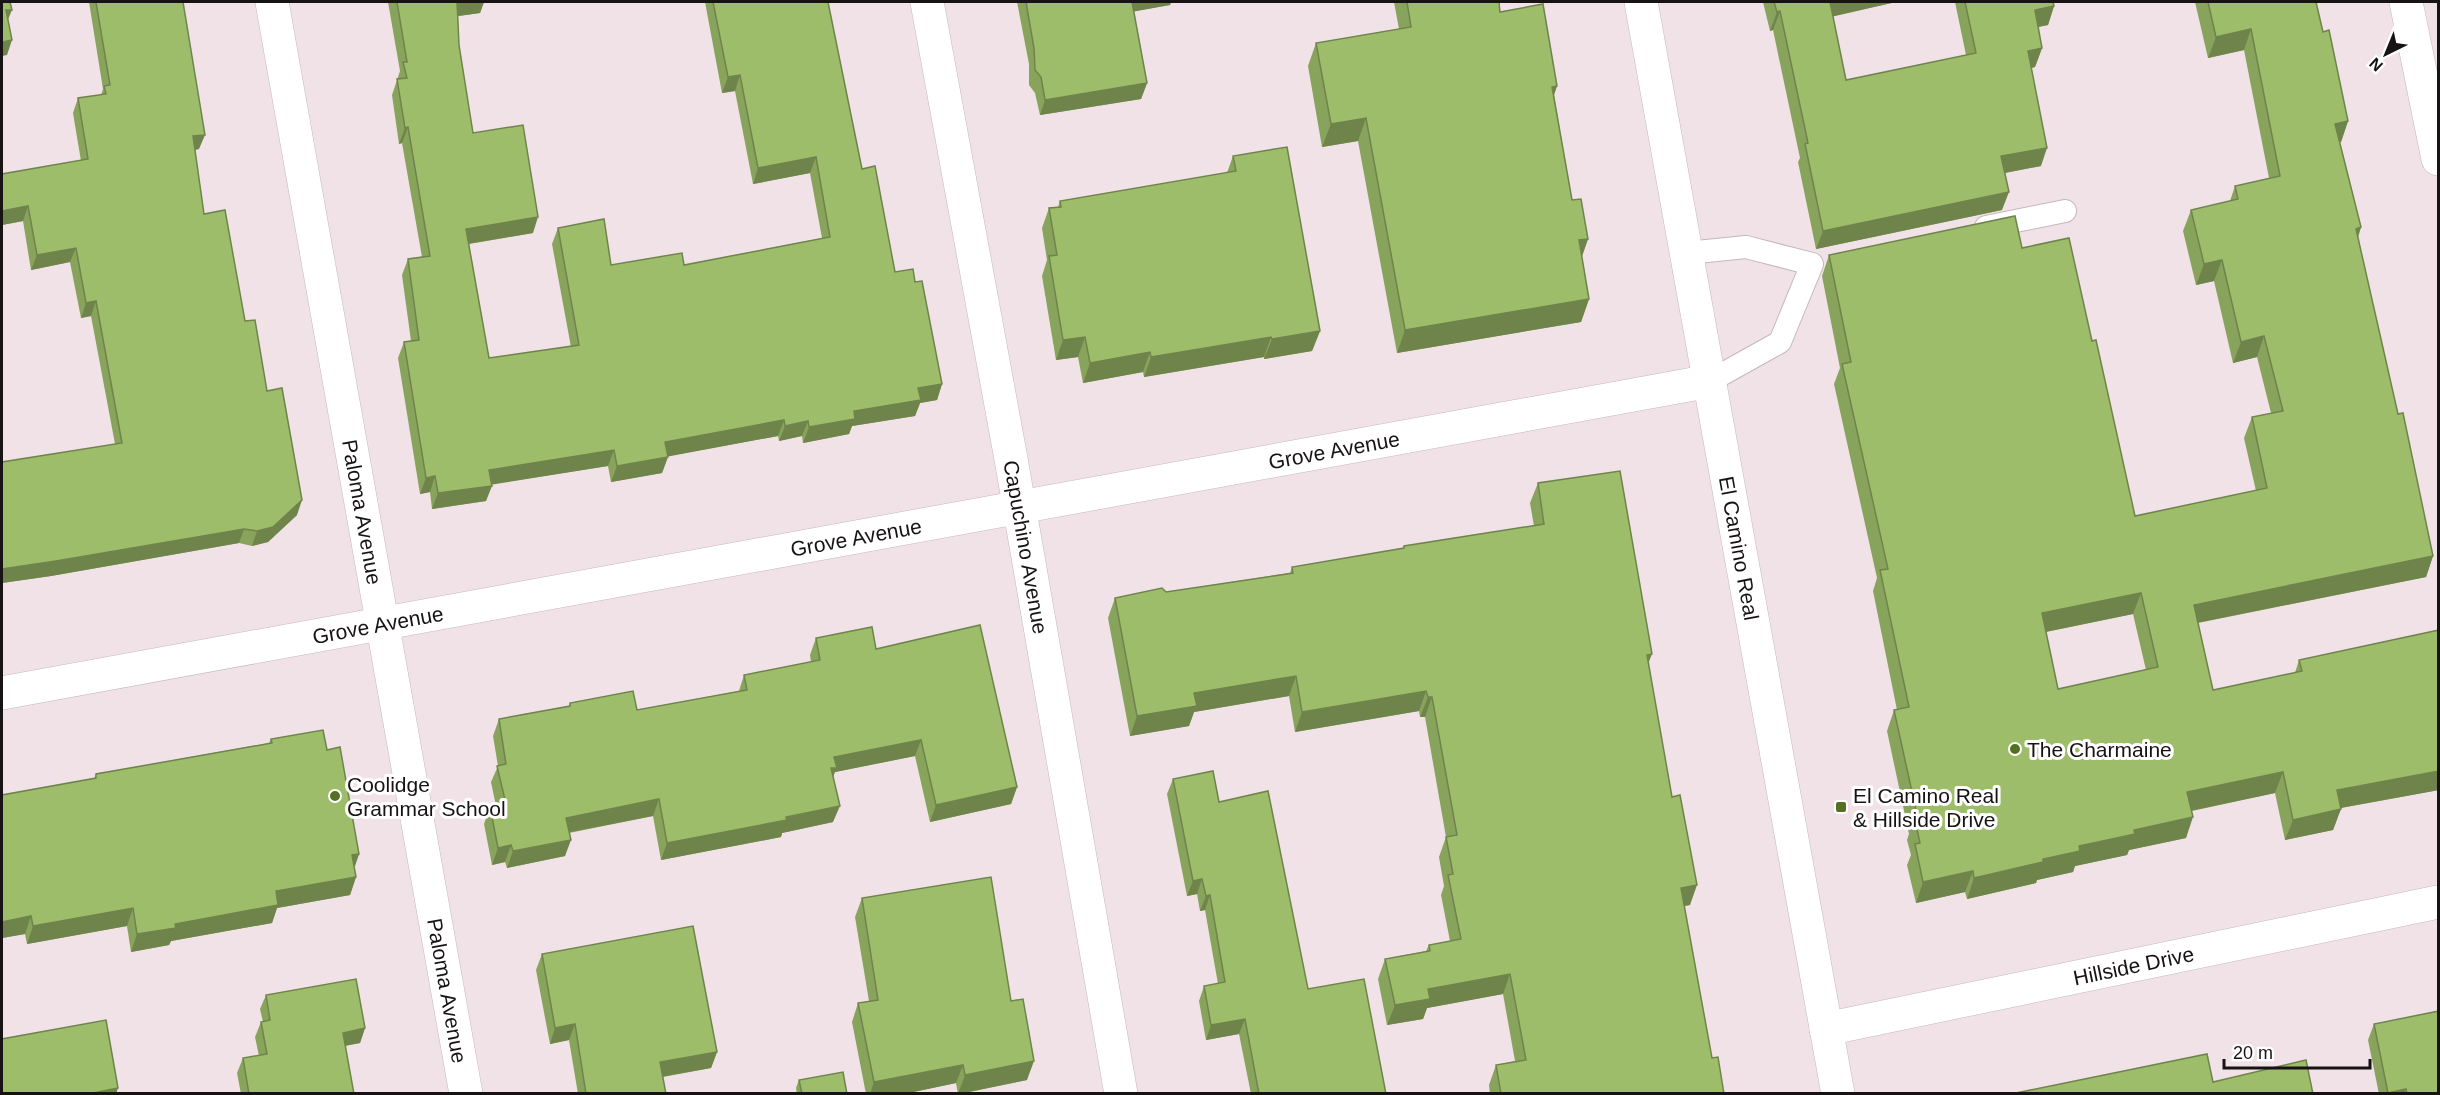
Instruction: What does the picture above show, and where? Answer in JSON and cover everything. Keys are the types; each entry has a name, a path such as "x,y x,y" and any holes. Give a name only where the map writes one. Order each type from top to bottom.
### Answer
{"street":[{"name":"Paloma Avenue","path":"272,2 466,1094"},
{"name":"Capuchino Avenue","path":"927,2 1019,507 1121,1094"},
{"name":"El Camino Real","path":"1641,2 1838,1094"},
{"path":"2406,2 2439,159"},
{"name":"Grove Avenue","path":"2,693 1710,381"},
{"name":"Hillside Drive","path":"1826,1029 2439,902"}],"lane":[{"path":"1961,232 2065,211"},
{"path":"1686,253 1746,247 1812,264 1835,259"},
{"path":"1710,381 1780,342 1812,264"}],"building":[{"path":"2,2 10,2 12,10 6,10 12,40 2,42"},
{"path":"96,2 183,2 205,135 193,136 204,214 225,210 245,321 255,320 267,391 282,388 302,500 273,527 257,531 244,529 2,569 2,462 122,443 96,301 86,303 76,248 37,255 28,206 2,211 2,174 88,159 78,98 106,94 104,86 110,85"},
{"path":"397,2 457,2 459,45 473,133 523,125 538,217 466,229 489,358 579,345 558,228 604,219 611,265 682,253 684,265 830,237 816,157 758,168 740,75 728,77 713,2 828,2 862,169 875,166 895,272 913,269 915,282 922,281 942,384 918,388 921,400 854,411 855,419 809,427 808,421 785,426 784,420 665,442 668,457 617,466 614,450 489,470 492,486 438,493 435,476 426,478 404,342 419,340 408,259 430,256 408,127 405,128 397,79 407,78 403,62 407,62"},
{"path":"1026,2 1132,2 1147,83 1045,100 1041,77 1035,70 1034,48"},
{"path":"1407,2 1499,2 1500,12 1543,4 1557,86 1552,87 1572,200 1581,199 1588,239 1579,240 1589,299 1405,330 1366,118 1331,124 1316,43 1411,27"},
{"path":"1774,2 1830,2 1846,80 1976,53 1965,2 2053,2 2054,6 2035,10 2042,48 2028,51 2047,148 2001,156 2009,192 1823,231 1805,144 1808,143 1780,11 1777,12"},
{"path":"2208,2 2316,2 2323,32 2329,30 2348,121 2335,124 2361,227 2356,229 2398,414 2403,413 2433,556 2194,605 2213,690 2302,671 2299,660 2439,630 2439,771 2337,790 2341,809 2293,820 2283,772 2187,792 2193,817 2134,830 2135,834 2079,846 2080,851 2043,859 2043,862 1974,878 1973,871 1923,882 1915,844 1920,843 1915,820 1918,819 1894,710 1909,707 1880,570 1888,569 1842,364 1851,362 1829,255 2015,216 2022,248 2069,238 2092,341 2096,340 2135,516 2267,488 2252,417 2283,411 2264,336 2241,342 2222,260 2204,264 2191,210 2238,199 2235,186 2280,176 2251,29 2216,37","holes":["2141,593 2158,667 2058,689 2042,613"]},
{"path":"1287,147 1320,331 1151,357 1150,352 1090,363 1085,337 1063,340 1049,256 1057,255 1049,208 1061,207 1060,201 1236,171 1233,156"},
{"path":"1620,471 1652,654 1647,655 1672,797 1680,795 1697,885 1681,888 1712,1058 1718,1057 1724,1094 1501,1094 1496,1065 1526,1060 1510,974 1428,989 1430,999 1395,1005 1385,959 1430,951 1429,945 1461,939 1448,875 1453,874 1446,837 1457,835 1432,697 1428,697 1426,691 1302,712 1296,676 1194,693 1197,706 1137,716 1115,598 1162,588 1166,592 1293,573 1292,567 1404,548 1404,546 1544,524 1538,483"},
{"path":"980,625 1017,787 936,805 921,740 834,757 837,768 831,768 840,806 786,817 787,820 667,843 659,799 566,818 571,840 513,851 511,845 498,848 490,807 506,804 497,766 506,764 499,719 633,691 637,710 747,690 744,675 820,660 816,638 872,627 876,649"},
{"path":"323,730 327,750 340,747 359,854 352,855 356,877 276,891 278,905 175,924 176,928 137,934 133,908 33,926 31,916 2,922 2,795 96,778 96,774 272,743 271,739"},
{"path":"1213,771 1219,802 1268,791 1308,989 1364,979 1386,1094 1259,1094 1245,1019 1211,1025 1204,986 1225,982 1210,895 1206,896 1202,879 1193,881 1173,779"},
{"path":"991,877 1011,1001 1023,999 1034,1061 965,1075 963,1065 874,1082 858,1003 878,1000 862,898"},
{"path":"693,926 717,1052 660,1062 666,1094 586,1094 575,1024 555,1028 542,954"},
{"path":"356,979 365,1028 343,1033 354,1094 249,1094 243,1058 267,1054 261,1022 270,1020 266,995"},
{"path":"2439,1011 2439,1094 2407,1094 2406,1089 2388,1093 2374,1024"},
{"path":"106,1020 118,1088 88,1094 2,1094 2,1039"},
{"path":"2207,1054 2213,1082 2306,1060 2313,1094 2011,1094"},
{"path":"843,1072 847,1094 802,1094 799,1080"}],"place":[{"name":"The Charmaine","path":"2015,749"},
{"name":"Coolidge Grammar School","path":"335,796"},
{"name":"El Camino Real & Hillside Drive","path":"1841,807"}]}
